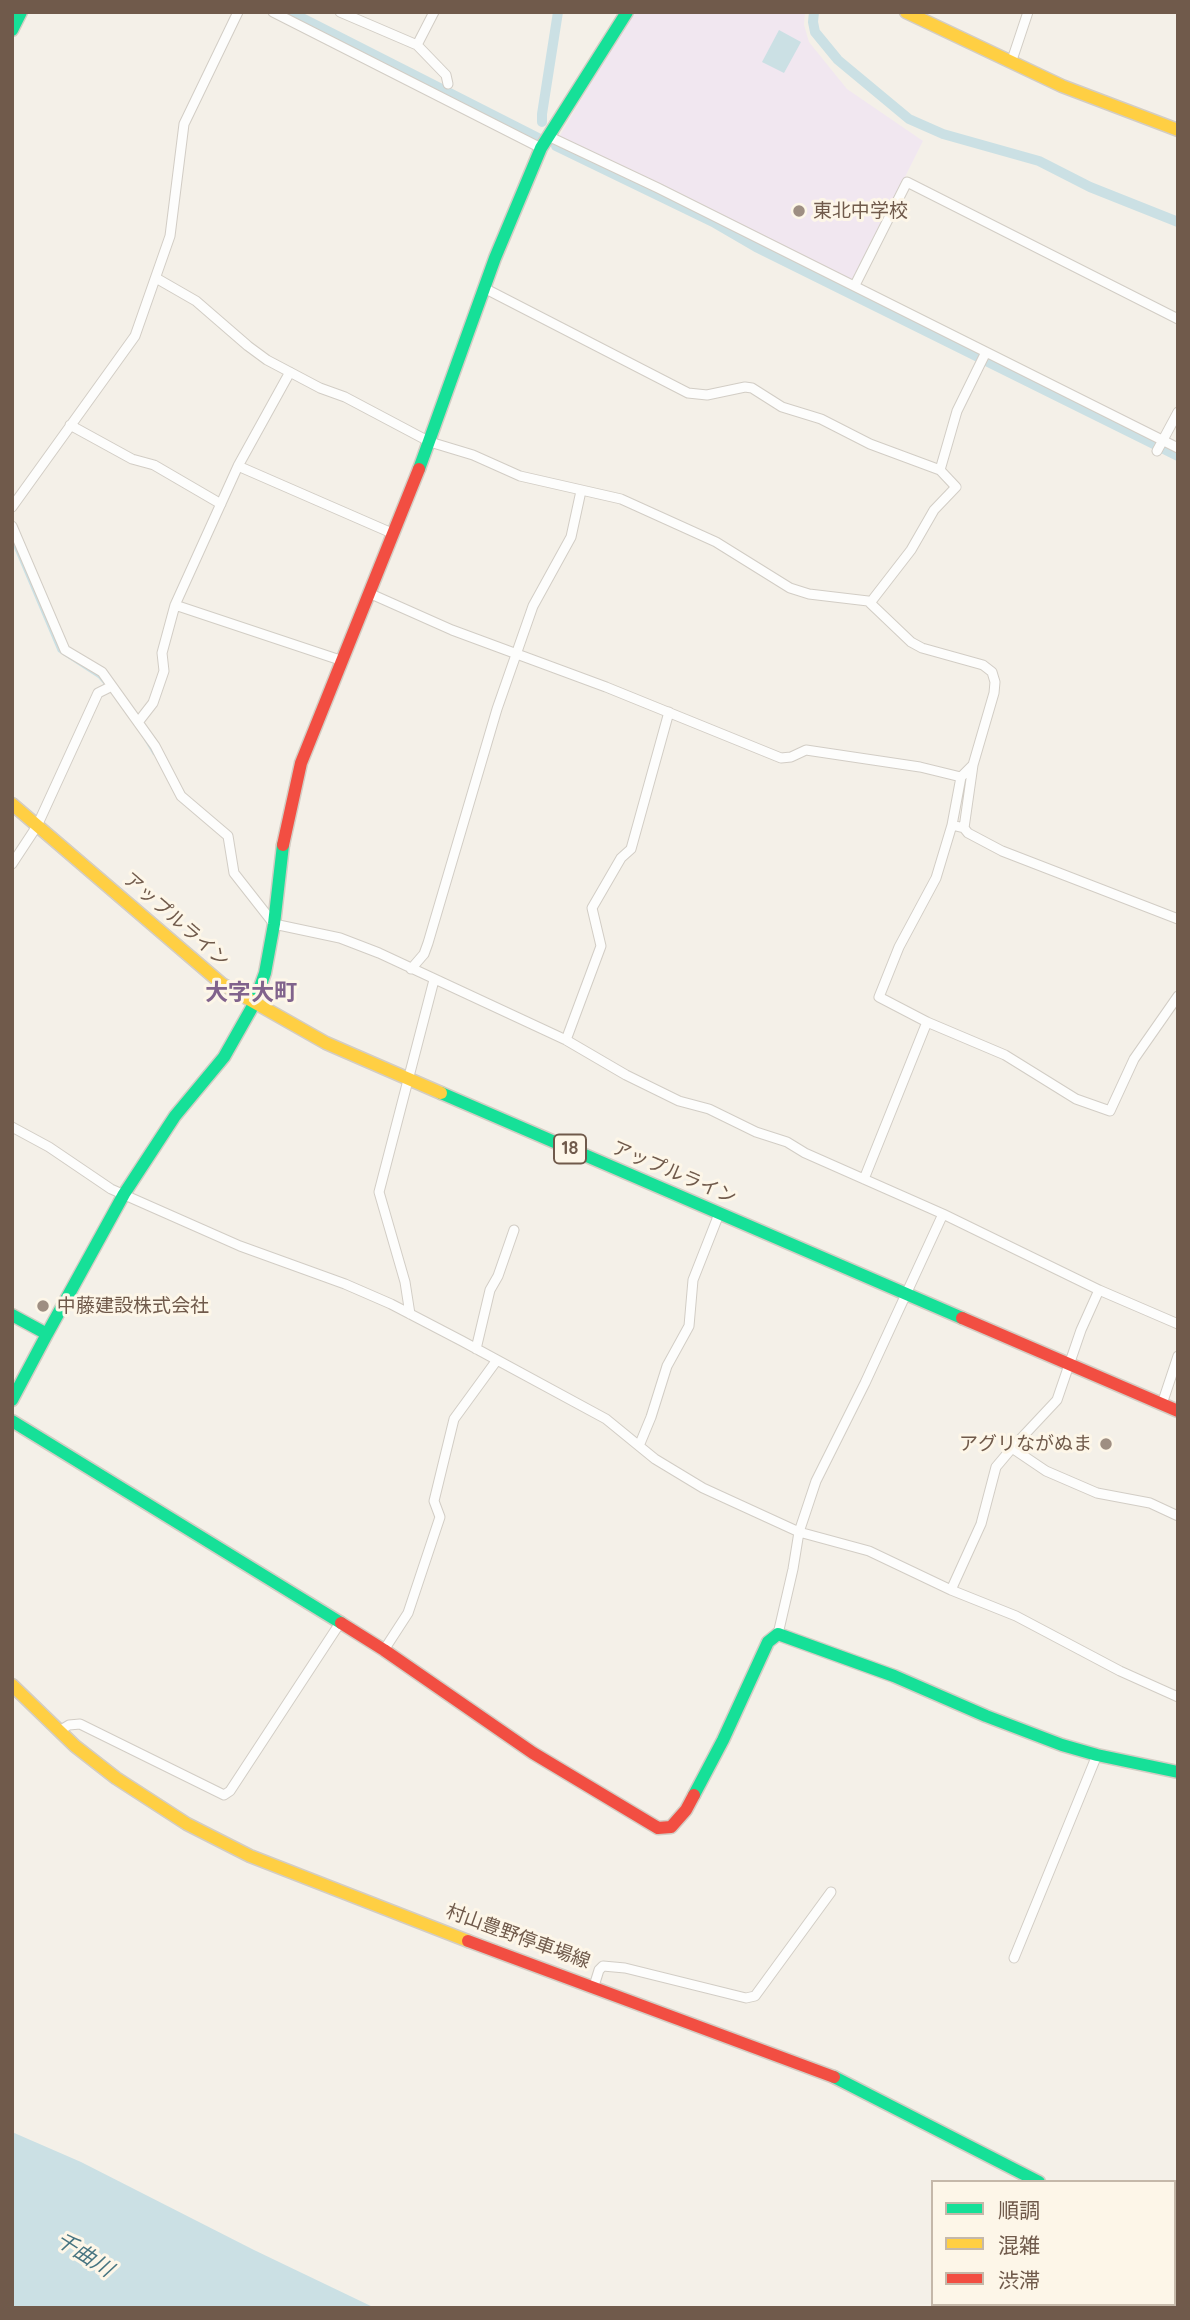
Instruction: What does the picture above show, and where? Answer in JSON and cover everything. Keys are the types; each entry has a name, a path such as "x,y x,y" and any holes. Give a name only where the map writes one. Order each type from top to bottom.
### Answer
{"main road":[{"path":"12,1399 124,1194 175,1116 224,1057 254,1004 265,973 274,925 285,832 301,762 371,594 430,442 484,288 544,142 627,12"},
{"path":"906,12 1011,63 1116,108 1178,130"},
{"name":"アップルライン","path":"12,804 222,984 326,1043 1178,1411"},
{"path":"12,1315 47,1334"},
{"path":"12,1421 384,1650 533,1753 658,1828 671,1827 686,1810 723,1740 768,1642 778,1634 894,1676 1062,1745 1178,1772"},
{"name":"村山豊野停車場線","path":"12,1685 59,1731 116,1778 173,1815 250,1856 520,1961 594,1986 835,2077 1035,2180"}],"street":[{"path":"12,507 135,335 170,236 184,124 238,12"},
{"path":"273,12 544,142 658,188 855,285 983,357 1159,445 1178,448"},
{"path":"340,12 417,45 446,75 448,84"},
{"path":"417,45 433,12"},
{"path":"1011,63 1028,12"},
{"path":"855,285 907,182 1178,320"},
{"path":"156,278 196,301 248,346 290,372 320,388 345,397 430,442 473,455 520,476 621,499 716,542 790,589 809,594 854,598 870,603 911,642 922,648 983,665 992,672 994,693 973,765 964,828"},
{"path":"484,288 688,393 706,395 752,388 782,407 821,419 870,443 940,470 956,487 934,510 911,550 870,603"},
{"path":"940,470 957,411 983,357"},
{"path":"139,721 153,703 164,671 162,653 176,605 239,466 290,372"},
{"path":"1159,445 1178,412"},
{"path":"70,425 132,459 154,465 221,504"},
{"path":"239,466 394,534"},
{"path":"411,969 424,954 428,943 516,653 540,592 571,537 581,491"},
{"path":"12,526 65,650 102,672 155,746 181,796 228,836 234,873 274,925 340,938 411,969 566,1040 626,1075 679,1101 709,1109 756,1132 787,1142 1178,1324"},
{"path":"371,594 452,630 669,712 781,758 806,750 920,767 961,777"},
{"path":"176,605 343,661"},
{"path":"12,864 37,825 98,693 112,686"},
{"path":"566,1040 601,946 592,908 621,858 631,849 669,712"},
{"path":"973,765 961,777 952,825 936,878 898,947 879,997 1005,1055 1076,1099 1110,1111 1134,1059 1178,996"},
{"path":"952,825 964,828 1002,852 1178,919"},
{"path":"410,1314 405,1282 379,1192 434,980"},
{"path":"864,1179 927,1021"},
{"path":"12,1127 49,1147 111,1189 240,1246 345,1284 410,1314 606,1419 655,1460 703,1489 799,1532 869,1551 951,1590 1016,1616 1121,1671 1178,1697"},
{"path":"639,1446 652,1417 667,1366 689,1326 693,1280 719,1214"},
{"path":"778,1634 799,1532 816,1481 907,1296 943,1214"},
{"path":"476,1349 490,1290 498,1276 514,1230"},
{"path":"951,1590 981,1524 996,1467 1056,1400 1100,1290"},
{"path":"1162,1404 1178,1356"},
{"path":"384,1650 408,1613 440,1517 434,1501 454,1419 497,1360"},
{"path":"1012,1448 1046,1471 1097,1493 1150,1503 1178,1516"},
{"path":"59,1731 69,1725 80,1724 224,1795 230,1791 340,1623"},
{"path":"1014,1958 1097,1755"},
{"path":"594,1986 603,1966 625,1968 746,1998 755,1996 831,1892"}],"shaded area":[{"name":"東北中学校","path":"632,12 805,12 804,25 809,42 847,89 923,141 853,281 559,137"}],"water":[{"path":"779,30 801,42 784,73 762,62"},
{"name":"千曲川","path":"12,2132 81,2162 375,2308 12,2308"}],"waterway":[{"path":"290,12 538,138"},
{"path":"542,122 558,12"},
{"path":"814,12 815,32 838,60 909,119 943,134 1039,161 1090,187 1178,222"},
{"path":"556,146 1178,456"},
{"path":"12,540 59,651 99,677 106,685"},
{"path":"145,739 154,754"}],"traffic: fast":[{"path":"12,30 21,12"},
{"path":"419,469 495,258 541,148 627,12"},
{"path":"47,1334 124,1194 175,1116 224,1057 254,1004 265,973 274,924 283,845"},
{"path":"441,1093 962,1318"},
{"path":"12,1315 47,1334 12,1400"},
{"path":"12,1421 341,1623"},
{"path":"694,1795 723,1740 768,1642 778,1634 894,1676 1062,1745 1178,1772"},
{"path":"834,2077 1035,2180"}],"traffic: slow":[{"path":"906,12 1062,86 1178,130"},
{"path":"12,804 222,984 326,1043 441,1093"},
{"path":"12,1685 75,1746 116,1778 187,1824 250,1856 468,1941"}],"traffic: jam":[{"path":"283,845 301,763 419,469"},
{"path":"962,1318 1178,1411"},
{"path":"341,1623 533,1753 658,1828 671,1827 686,1810 694,1795"},
{"path":"468,1941 834,2077"}],"place":[{"name":"東北中学校","path":"799,211"},
{"name":"中藤建設株式会社","path":"43,1306"},
{"name":"アグリながぬま","path":"1106,1444"}],"district":[{"name":"大字大町","path":"251,993"}]}
